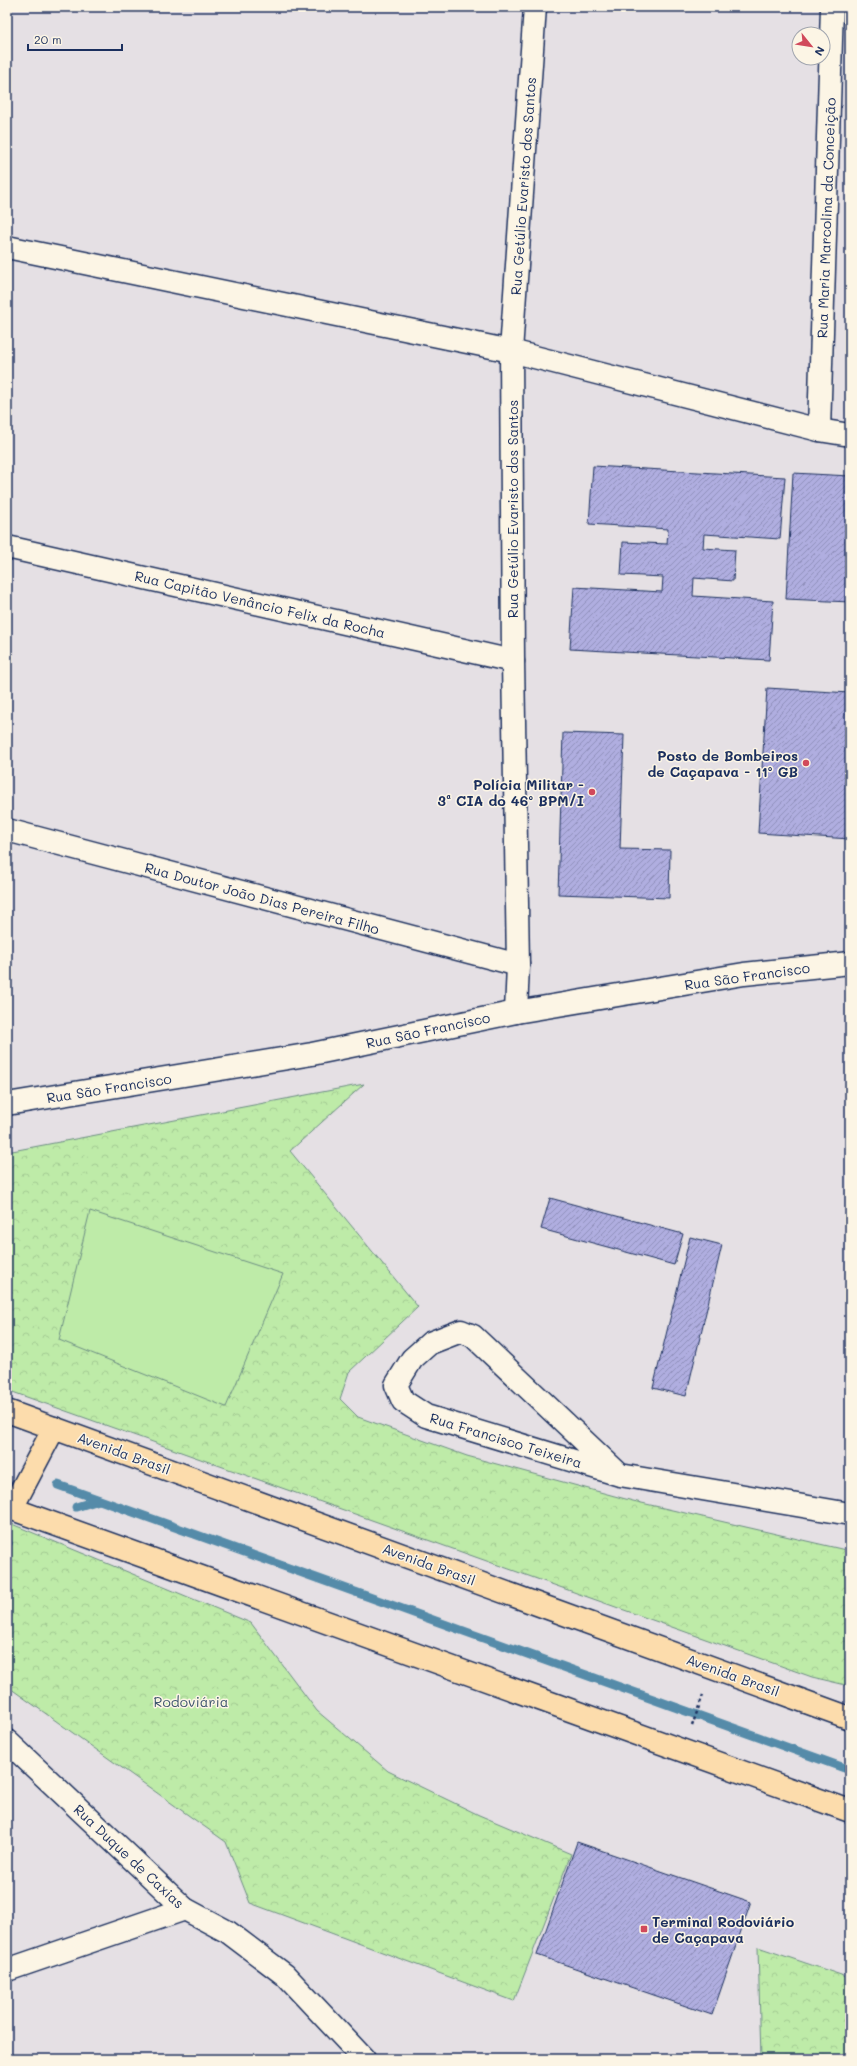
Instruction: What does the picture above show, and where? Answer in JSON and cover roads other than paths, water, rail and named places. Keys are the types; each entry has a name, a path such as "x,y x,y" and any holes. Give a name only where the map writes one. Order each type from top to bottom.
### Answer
{"main road":[{"name":"Avenida Brasil","path":"7,1411 850,1718"},
{"path":"54,1428 10,1507 850,1811"}],"street":[{"name":"Rua Getúlio Evaristo dos Santos","path":"516,1012 518,965 513,661 511,351 535,7"},
{"name":"Rua Maria Marcolina da Conceição","path":"819,430 832,7"},
{"path":"7,247 511,351 819,430 850,435"},
{"name":"Rua Capitão Venâncio Felix da Rocha","path":"7,546 513,661"},
{"name":"Rua Doutor João Dias Pereira Filho","path":"7,830 518,965"},
{"name":"Rua São Francisco","path":"7,1104 312,1054 516,1012 744,974 850,963"},
{"name":"Rua Francisco Teixeira","path":"620,1475 473,1336 461,1331 430,1343 412,1359 396,1385 403,1401 426,1416 620,1475 850,1514"},
{"name":"Rua Duque de Caxias","path":"7,1741 185,1909 228,1932 286,1975 364,2059"},
{"path":"7,1970 185,1909"}],"waterway":[{"path":"58,1485 850,1770"},
{"path":"76,1507 99,1500"}],"place":[{"name":"Posto de Bombeiros de Caçapava - 11º GB","path":"806,763"},
{"name":"Polícia Militar - 3ª CIA do 46º BPM/I","path":"592,792"},
{"name":"Terminal Rodoviário de Caçapava","path":"644,1929"}],"park label":[{"name":"Rodoviária","path":"191,1701"}]}
